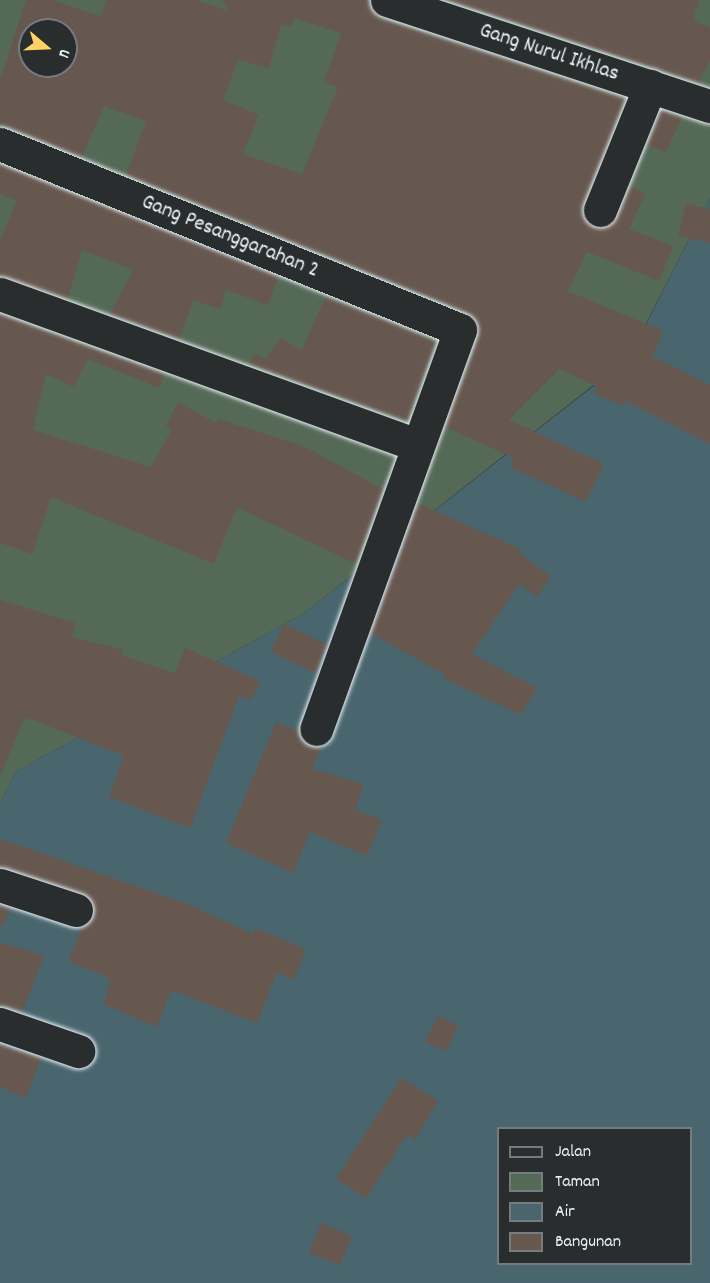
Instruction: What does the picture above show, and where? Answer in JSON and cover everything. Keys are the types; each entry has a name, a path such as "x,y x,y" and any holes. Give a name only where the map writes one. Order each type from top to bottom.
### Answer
{"lane":[{"name":"Gang Nurul Ikhlas","path":"387,0 710,106"},
{"path":"600,210 650,86"},
{"name":"Gang Pesanggarahan 2","path":"0,144 460,330 417,445"},
{"path":"0,294 417,445 316,729"},
{"path":"0,885 76,910"},
{"path":"0,1024 78,1051"}],"green space":[{"path":"0,0 710,0 710,198 629,357 303,614 15,772 0,805"}],"water":[{"path":"710,198 710,1283 0,1283 0,805 15,772 303,614 629,358"}],"building":[{"path":"26,0 53,0 101,16 106,0 197,0 228,11 223,0 369,0 381,18 625,98 582,213 594,228 611,225 630,186 645,194 629,229 673,246 659,281 587,252 568,291 663,331 653,356 710,385 710,444 625,401 623,406 594,394 597,387 560,369 509,420 604,464 586,502 510,467 514,458 445,427 478,336 478,326 468,313 126,175 146,121 104,106 82,157 0,125 0,80 18,25 18,78 78,78 78,18 20,18","holes":["294,18 341,33 324,82 338,87 302,174 243,154 259,115 223,100 238,60 269,68 281,24 292,27"]},
{"path":"447,0 699,0 693,21 710,27 710,59 699,83"},
{"path":"661,110 682,117 666,152 646,145"},
{"path":"0,164 278,276 268,305 226,290 220,309 193,300 180,339 110,314 133,270 82,250 68,299 0,276 0,241 17,200 0,194"},
{"path":"686,203 710,209 710,243 678,236"},
{"path":"326,296 436,341 407,421 249,364 253,354 266,358 281,337 301,351"},
{"path":"0,314 165,374 159,388 88,359 74,387 46,374 33,430 151,467 172,429 166,426 178,402 216,423 218,419 301,445 383,489 356,564 237,507 214,564 51,497 32,554 0,543"},
{"path":"418,503 522,550 520,554 551,576 537,597 519,584 472,654 537,688 521,715 444,679 446,675 370,633"},
{"path":"0,600 76,623 72,637 123,650 121,655 175,673 185,648 260,681 251,701 239,696 190,828 109,797 124,756 25,717 0,776"},
{"path":"284,624 327,644 316,673 271,652"},
{"path":"276,722 298,731 309,746 321,747 312,769 363,784 356,810 382,820 367,856 310,832 293,873 226,843"},
{"path":"0,839 185,903 253,934 255,928 306,949 294,980 277,972 257,1023 171,990 157,1027 103,1004 111,979 68,961 82,928 94,916 90,898 0,867"},
{"path":"0,905 10,908 4,925 0,925"},
{"path":"0,942 44,956 22,1012 0,1006"},
{"path":"438,1016 458,1026 446,1051 425,1042"},
{"path":"0,1044 41,1058 26,1098 0,1087"},
{"path":"401,1078 438,1101 415,1140 407,1135 366,1198 336,1179"},
{"path":"321,1223 352,1236 340,1265 309,1253"}]}
